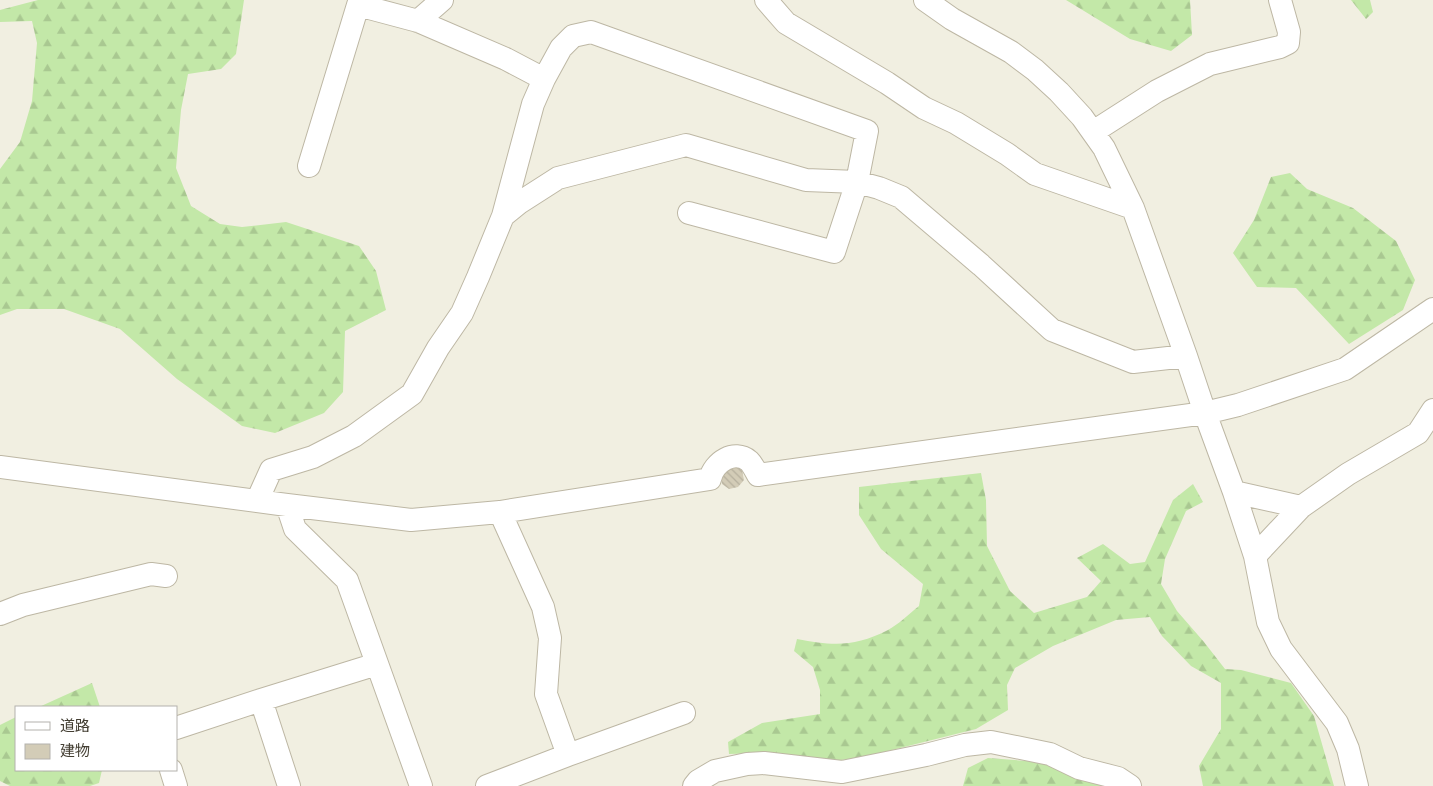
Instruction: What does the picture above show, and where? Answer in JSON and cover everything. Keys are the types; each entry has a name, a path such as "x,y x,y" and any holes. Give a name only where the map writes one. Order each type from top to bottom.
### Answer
{"street":[{"path":"418,21 442,0"},
{"path":"766,0 786,24 924,108 956,123 1035,174 1133,208"},
{"path":"925,0 1011,52 1035,70 1059,92 1094,132 1104,148 1133,208 1234,492 1255,556 1268,622 1281,648 1337,723 1348,749 1357,786"},
{"path":"1094,132 1157,91 1210,64 1280,47 1288,43 1289,32 1280,0"},
{"path":"309,166 358,5 418,21 506,59 544,80"},
{"path":"257,501 271,470 313,457 354,436 412,394 438,348 462,313 503,216 533,104 561,48 573,36 591,32 867,131 857,182 834,252 689,213"},
{"path":"503,216 519,203 558,178 686,145 806,180 857,182 901,197 981,265 1052,330 1133,362 1186,356"},
{"path":"0,467 287,506 411,520 500,512 710,479 712,471 718,463 729,457 742,457 751,462 758,475 1205,412 1238,405 1345,369 1433,309"},
{"path":"1255,556 1301,507 1348,474 1418,433 1433,410"},
{"path":"1234,492 1301,507"},
{"path":"287,506 295,529 347,580 421,786"},
{"path":"500,512 543,607 550,638 546,694 568,754"},
{"path":"0,614 23,606 151,574 166,576"},
{"path":"178,727 377,664"},
{"path":"261,700 290,786"},
{"path":"487,786 568,754 684,713"},
{"path":"694,786 698,781 715,772 747,764 764,763 842,772 926,755 965,744 991,742 1050,754 1079,768 1118,778 1130,786"},
{"path":"171,771 176,786"}],"green space":[{"path":"38,0 244,0 236,54 221,69 188,74 181,110 176,168 191,206 220,224 242,227 286,222 359,246 376,271 386,310 345,331 343,392 324,413 275,433 242,426 177,379 120,329 64,309 17,309 0,315 0,169 20,142 32,101 37,43 32,21 0,22 0,10"},
{"path":"1066,0 1190,0 1192,35 1171,51 1130,39"},
{"path":"1351,0 1370,0 1373,12 1366,19"},
{"path":"1290,173 1307,189 1353,208 1396,241 1415,280 1403,310 1349,344 1296,288 1257,287 1233,253 1254,220 1271,177"},
{"path":"981,473 986,500 987,546 1010,591 1034,613 1087,597 1101,581 1077,558 1103,544 1130,564 1145,562 1173,500 1193,484 1203,502 1186,511 1165,559 1161,584 1177,611 1225,669 1241,670 1291,683 1314,716 1334,786 1203,786 1199,766 1221,729 1221,683 1191,666 1162,636 1150,617 1116,620 1053,646 1015,668 1007,685 1008,710 976,729 864,757 825,762 761,753 729,754 728,742 762,723 820,714 820,690 813,667 794,651 797,639 833,644 865,640 892,628 919,606 923,584 881,549 859,515 859,487"},
{"path":"92,683 100,706 41,706"},
{"path":"15,718 15,771 102,771 99,783 90,786 10,786 0,781 0,725"},
{"path":"988,758 1040,762 1110,786 963,786 968,768"}],"building":[{"path":"735,466 742,470 744,480 738,487 729,489 722,484 721,474"}]}
